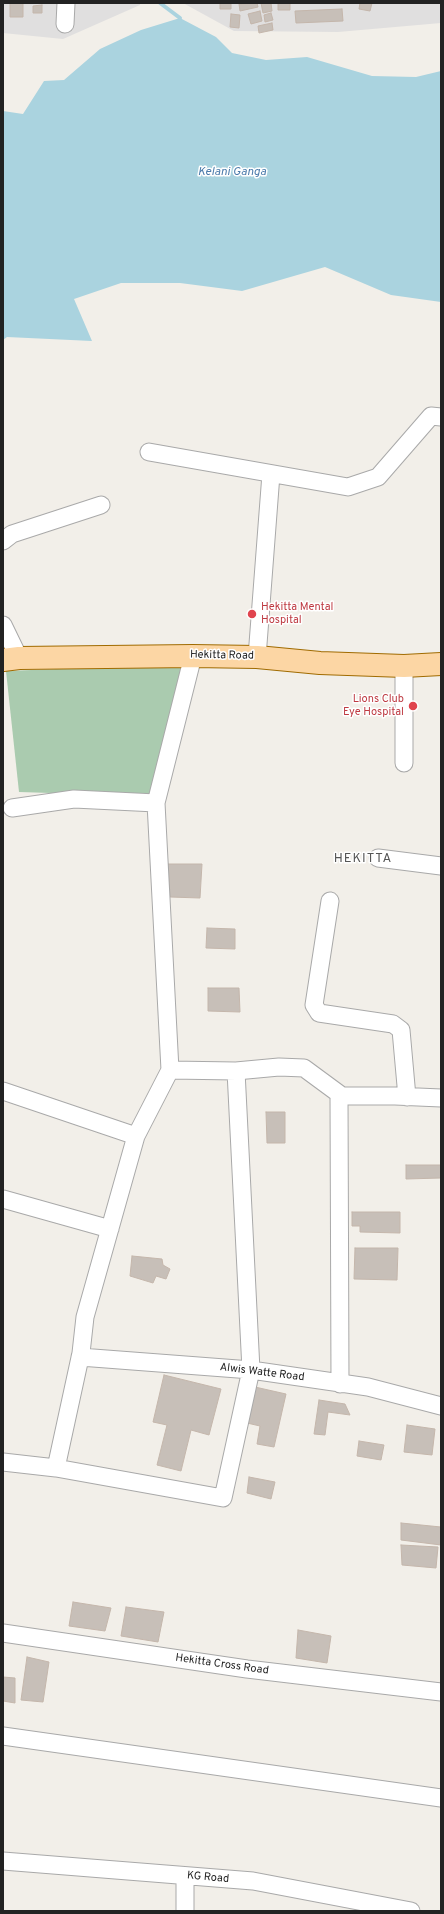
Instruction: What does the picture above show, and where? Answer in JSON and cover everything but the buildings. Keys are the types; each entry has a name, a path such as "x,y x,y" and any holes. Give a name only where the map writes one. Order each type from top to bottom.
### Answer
{"main road":[{"name":"Hekitta Road","path":"11,659 193,656 257,657 320,663 404,666 441,664"}],"street":[{"path":"65,24 66,3"},
{"path":"149,452 348,487 378,477 431,416 441,417"},
{"path":"257,657 271,474"},
{"path":"3,541 12,534 101,505"},
{"path":"3,625 11,659"},
{"path":"56,1468 80,1357 85,1317 136,1136 170,1070 156,802 193,656"},
{"path":"404,666 404,763"},
{"path":"12,808 74,799 156,802"},
{"path":"378,858 441,866"},
{"path":"330,901 314,1005 320,1013 393,1024 401,1030 407,1096"},
{"path":"170,1070 236,1071 304,1068 342,1096 407,1096 441,1098"},
{"path":"3,1462 56,1468 223,1498 250,1370 236,1071"},
{"path":"3,1092 136,1136"},
{"path":"339,1094 340,1384"},
{"path":"3,1199 110,1230"},
{"name":"Alwis Watte Road","path":"80,1357 250,1370 368,1387 441,1406"},
{"name":"Hekitta Cross Road","path":"3,1633 247,1669 441,1692"},
{"path":"3,1736 441,1798"},
{"name":"KG Road","path":"3,1861 253,1881 410,1911"},
{"path":"185,1876 185,1911"}],"shaded area":[{"path":"3,3 140,3 140,5 63,39 3,33"},
{"path":"183,3 441,3 441,23 338,32 234,31"}],"green space":[{"path":"182,664 153,789 147,796 19,792 6,671"}],"water":[{"name":"Kelani Ganga","path":"180,18 216,37 232,53 266,60 307,57 372,76 416,77 441,71 441,302 391,295 325,267 242,291 180,283 121,283 74,299 92,341 7,337 3,340 3,111 23,114 44,81 64,80 100,49 141,30"}],"waterway":[{"path":"160,3 180,18"}],"place":[{"name":"Hekitta Mental Hospital","path":"252,614"},
{"name":"Lions Club Eye Hospital","path":"413,706"}],"district":[{"name":"HEKITTA","path":"363,859"}]}
